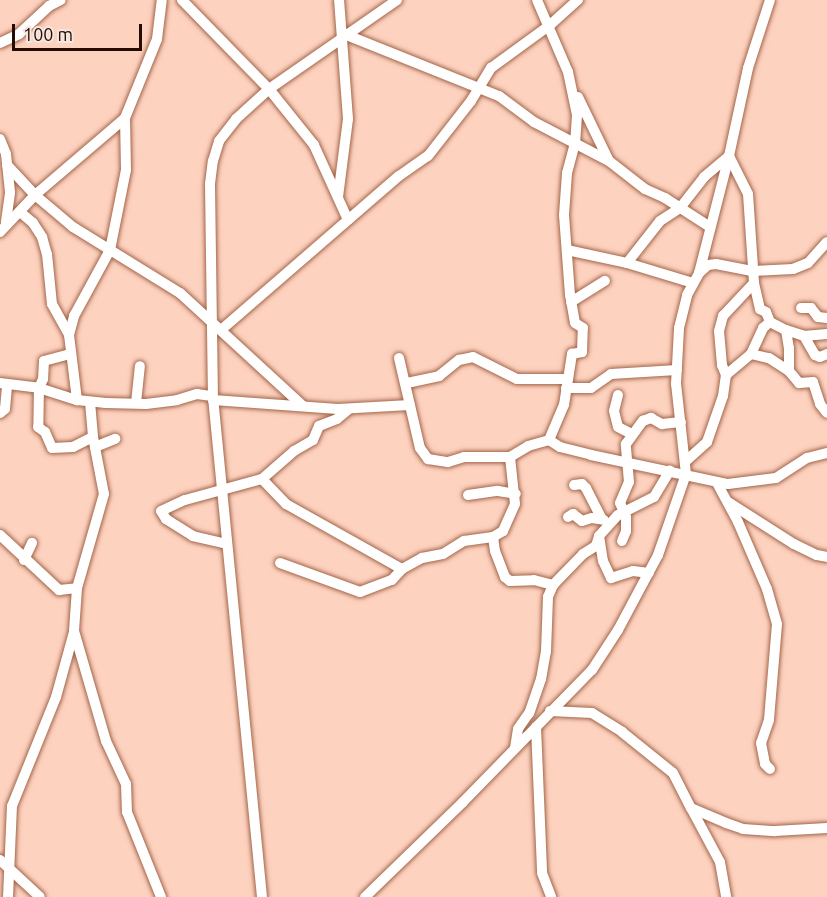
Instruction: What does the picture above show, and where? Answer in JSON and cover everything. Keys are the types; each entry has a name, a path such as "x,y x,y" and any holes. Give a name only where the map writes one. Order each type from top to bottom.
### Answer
{"street":[{"path":"0,44 19,34 49,6 61,0"},
{"path":"77,400 69,335 74,316 110,249 126,170 125,118 157,39 162,0"},
{"path":"182,0 269,89 314,145 348,219"},
{"path":"196,0 200,18"},
{"path":"338,198 348,119 339,0"},
{"path":"262,897 213,398 210,184 213,161 219,141 236,119 269,89 343,35 397,0"},
{"path":"537,0 569,78 609,161"},
{"path":"221,330 399,176 428,156 479,88 491,68 548,26 578,0"},
{"path":"365,897 592,670 618,630 649,573 669,527 686,474 687,460 677,370 679,328 687,295 696,278 729,156 748,68 770,0"},
{"path":"343,35 499,96 534,122 609,161 645,189 665,198 710,227"},
{"path":"549,440 564,405 572,354 582,352 583,328 575,323 564,215 565,193 575,144 576,115 569,78"},
{"path":"3,228 35,195 125,118"},
{"path":"0,139 7,165 10,193 3,228"},
{"path":"627,263 660,221 680,208 704,177 729,156"},
{"path":"729,156 748,194 754,277 760,309 766,312 770,322 786,330 804,336 827,334"},
{"path":"7,165 35,195 73,226 180,293 303,406"},
{"path":"20,212 33,223 42,237 47,254 52,304 69,335"},
{"path":"696,278 708,265 716,264 754,277 793,269 808,263 827,242"},
{"path":"567,250 696,278"},
{"path":"687,460 707,442 723,396 726,375 722,365 719,332 723,316 754,277"},
{"path":"572,302 605,280"},
{"path":"801,308 811,308 818,317 827,318"},
{"path":"726,375 751,354 763,327 770,322"},
{"path":"786,330 789,371"},
{"path":"804,336 815,355 820,357 827,354"},
{"path":"70,354 44,360 39,388 38,427 45,432 52,448 73,447 115,439"},
{"path":"751,354 769,358 789,371 799,383 810,382 815,385 820,404 827,413"},
{"path":"407,383 439,376 459,360 473,357 517,379 567,383 591,388 611,374 677,370"},
{"path":"399,358 407,383 420,448 428,459 448,462 464,457 510,457 528,446 549,440 560,447 670,470 717,483 776,478 807,458 827,453"},
{"path":"136,403 141,366"},
{"path":"0,413 5,409 3,384 39,388 90,402 136,403 177,400 197,394 213,398 349,409 410,405"},
{"path":"618,395 614,411 618,427 632,434"},
{"path":"8,897 4,864 12,806 56,697 74,631 77,588 104,494 94,442 90,402"},
{"path":"227,544 193,536 166,519 161,511 222,488 262,479 294,451 314,440 319,426 337,419 349,409"},
{"path":"622,541 626,531 626,517 622,512 621,498 629,482 626,444 643,421 651,418 662,424 681,422"},
{"path":"280,563 360,592 392,580 402,569 422,558 443,554 464,541 493,537 507,524 513,511 516,494 510,457"},
{"path":"568,517 573,514 582,521 606,520 654,497 670,470"},
{"path":"262,479 286,504 402,569"},
{"path":"717,483 767,589 777,624 769,720 761,743 765,764 770,769"},
{"path":"574,485 582,484 586,488 606,520"},
{"path":"468,495 498,491 516,494"},
{"path":"727,502 794,544 827,557"},
{"path":"515,748 518,729 529,712 541,679 546,651 548,597 553,585 583,554 596,546 606,520"},
{"path":"0,536 10,542 24,560 59,590 77,588"},
{"path":"599,536 603,561 611,578 633,572 649,573"},
{"path":"493,537 495,551 505,577 510,581 534,580 553,585"},
{"path":"24,560 32,543"},
{"path":"74,631 106,741 126,784 127,812 161,897"},
{"path":"550,711 592,713 622,732 673,773 720,862 726,897"},
{"path":"536,727 542,873 551,897"},
{"path":"691,808 743,829 827,828"},
{"path":"4,864 40,897"}]}
